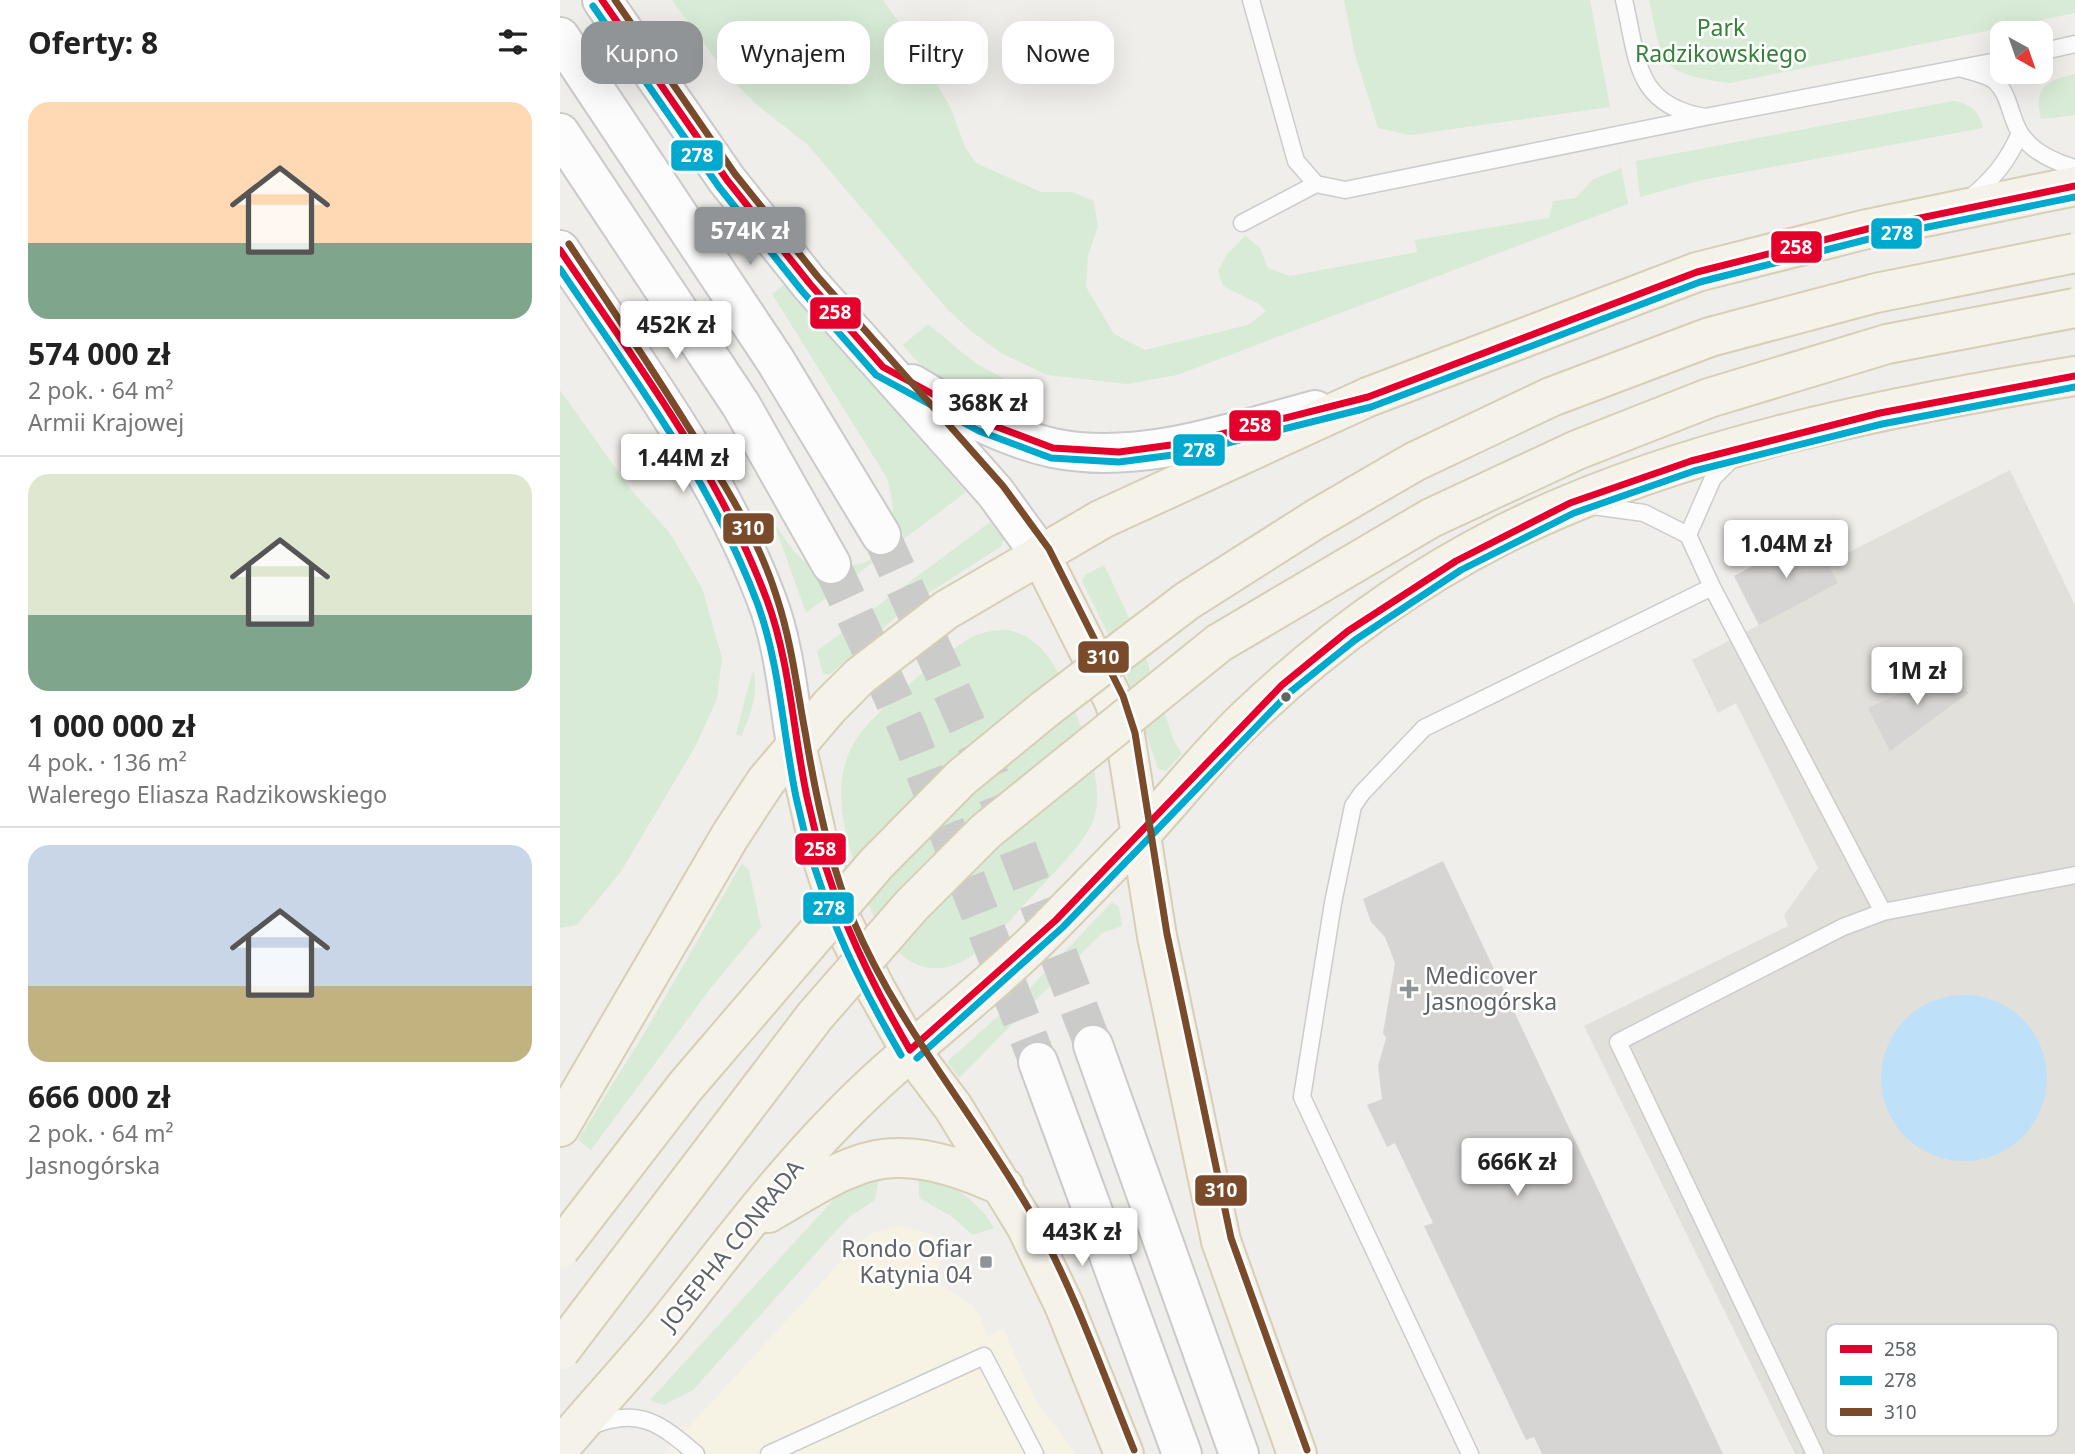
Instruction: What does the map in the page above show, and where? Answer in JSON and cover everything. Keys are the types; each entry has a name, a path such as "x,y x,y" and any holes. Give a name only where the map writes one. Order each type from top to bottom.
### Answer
{"main road":[{"path":"602,0 727,180 810,285 995,492 1040,554 1114,701 1125,735 1157,936 1221,1241 1297,1454"},
{"path":"560,37 775,360 881,535"},
{"path":"560,133 741,405 831,564"},
{"path":"560,1127 730,836 766,781 796,744 860,676 946,610 1102,519 1368,397 1697,272 1867,229 2075,186"},
{"path":"560,250 723,501 770,607 779,640 796,744 820,851 843,923 874,986 911,1050 953,1107 1004,1187 1047,1266 1124,1454"},
{"path":"560,1249 685,1087 876,863 961,778 1045,709 1187,601 1316,519 1414,462 1551,397 1710,337 1876,293 2075,253"},
{"path":"560,1351 815,1016 912,905 986,831 1219,643 1431,518 1577,450 1709,398 1887,344 2075,308"},
{"path":"883,367 936,398 996,428 1053,448 1087,452 1119,453 1186,443 1368,397"},
{"name":"JOSEPHA CONRADA","path":"564,1443 664,1329 746,1225 835,1122 911,1050 979,994 1036,941 1141,833 1248,716 1345,635 1434,574 1499,536 1569,504 1677,464 1870,416 2075,376"},
{"path":"1093,1045 1239,1454"},
{"path":"1038,1062 1182,1454"},
{"path":"746,1225 858,1166 895,1158 947,1165 1004,1187"}],"lane":[{"path":"1251,0 1296,161 1316,184 1345,190 1990,62"},
{"path":"1624,0 1642,76 1651,92 1682,113 1705,117"},
{"path":"2053,49 2075,44"},
{"path":"1960,68 1996,81 2008,101 2020,132 2035,149 2075,168"},
{"path":"1956,210 1997,174 2010,158 2020,132"},
{"path":"1242,223 1316,184"},
{"path":"1688,535 1713,478 1745,445"},
{"path":"1569,504 1644,513 1688,535 1712,587 1883,912"},
{"path":"1470,1454 1302,1097 1353,806 1424,728 1712,587"},
{"path":"1815,1454 1618,1042 1843,927 1883,912 2075,875"},
{"path":"769,1454 984,1356 1035,1454"},
{"path":"564,1443 596,1424 629,1417 658,1424 696,1454"}],"shaded area":[{"path":"2010,470 2075,605 2075,1454 1795,1454 1584,1026 1788,926 1784,915 1818,868 1736,703 1718,713 1692,660 1759,625 1734,576 1813,535 1828,563"},
{"path":"900,1226 931,1234 944,1243 948,1251 939,1264 937,1275 940,1285 971,1304 980,1315 987,1337 1003,1329 1036,1401 1076,1454 664,1454 856,1245 873,1233"}],"green space":[{"path":"672,0 883,0 898,21 884,21 884,84 937,84 951,109 965,147 976,163 1041,192 1072,192 1094,201 1098,227 1088,255 1086,287 1114,334 1145,350 1248,325 1266,311 1259,304 1223,286 1218,271 1227,254 1245,236 1260,248 1268,268 1290,276 1417,252 1415,240 1549,218 1553,201 1576,198 1592,180 1621,168 1612,119 1628,204 1177,375 1127,384 1047,375 1001,353 948,310 807,144 757,105 736,84 870,84 870,21 717,21 717,61 703,42 703,21 687,21"},
{"path":"1344,0 1590,0 1610,107 1410,135 1378,128 1355,55"},
{"name":"Park Radzikowskiego","path":"1649,0 2075,0 2075,13 2036,21 1990,21 1990,30 1730,83 1707,80 1677,70 1668,62 1658,39"},
{"path":"2075,74 2075,115 2041,119 2041,93 2044,87 2053,84 2056,79"},
{"path":"1953,101 1973,109 1983,128 1702,180 1640,197 1636,161"},
{"path":"785,284 966,492 806,613 774,523 794,551 809,564 851,566 878,553 886,542 893,512 887,478 772,294"},
{"path":"928,324 975,363 1035,395 1040,415 1036,427 931,377 903,345"},
{"path":"560,390 632,491 670,533 702,588 722,658 717,699 695,747 620,873 577,925 560,928"},
{"path":"990,522 1003,539 1002,546 910,605 829,675 823,674 817,651"},
{"path":"1104,565 1141,643 1174,741 1182,754 1166,771 1158,769 1122,662 1082,581 1085,575"},
{"path":"1008,630 1038,645 1052,662 1062,681 1090,752 1096,785 1095,815 1085,835 1069,856 979,951 951,966 933,968 918,965 904,957 892,945 881,930 866,897 851,854 844,823 841,792 844,768 852,747 866,727 931,666 977,635"},
{"path":"754,672 753,705 741,736 736,734"},
{"path":"742,863 749,870 761,927 710,989 591,1150 578,1140 645,1032"},
{"path":"1112,902 1119,907 1122,926 1102,933 959,1078 948,1063 949,1060 1032,986"},
{"path":"919,1176 942,1183 962,1194 980,1209 994,1228 973,1235 951,1216 919,1198"},
{"path":"879,1177 875,1200 849,1217 693,1390 664,1405 650,1400 835,1198 856,1184"}],"water":[{"path":"1964,995 1996,1001 2023,1019 2041,1046 2047,1078 2041,1110 2023,1137 1996,1155 1964,1161 1932,1155 1905,1137 1887,1110 1881,1078 1887,1046 1905,1019 1932,1001"}],"building":[{"path":"1813,535 1838,583 1759,625 1734,576"},
{"path":"1955,668 1968,693 1890,751 1868,708"},
{"path":"1443,861 1723,1454 1542,1454 1534,1437 1526,1440 1424,1226 1433,1223 1395,1143 1387,1147 1367,1105 1382,1099 1378,1066 1386,1038 1383,1033 1395,963 1385,937 1371,922 1363,899"}],"tunnel":[{"path":"881,535 988,771 1093,1045"},
{"path":"831,564 908,730 1038,1062"}],"transit line":[{"name":"258","path":"602,0 727,180 810,284 883,367 984,422 1053,448 1119,452 1186,443 1368,397 1697,272 1867,229 2075,186"},
{"name":"310","path":"615,0 735,174 818,277 1003,486 1049,549 1123,696 1135,733 1167,934 1231,1238 1307,1450"},
{"name":"278","path":"593,6 719,187 802,291 876,375 979,431 1051,458 1119,462 1188,453 1371,407 1700,282 1869,239 2075,197"},
{"name":"310","path":"569,244 713,467 760,553 787,633 819,807 837,876 853,920 893,999 1035,1220 1076,1305 1134,1450"},
{"name":"258","path":"560,250 674,419 725,507 747,553 775,624 807,797 825,865 848,928 876,989 910,1050"},
{"name":"278","path":"560,269 695,473 740,560 758,605 771,652 796,797 814,867 851,961 901,1055"},
{"name":"258","path":"910,1050 1056,920 1282,685 1348,631 1456,561 1570,503 1691,461 1880,413 2075,376"},
{"name":"278","path":"917,1058 1063,927 1289,693 1355,640 1461,570 1574,513 1694,471 1882,424 2075,387"}],"place":[{"name":"Medicover Jasnogórska","path":"1409,989"},
{"name":"Rondo Ofiar Katynia 04","path":"986,1262"}]}
